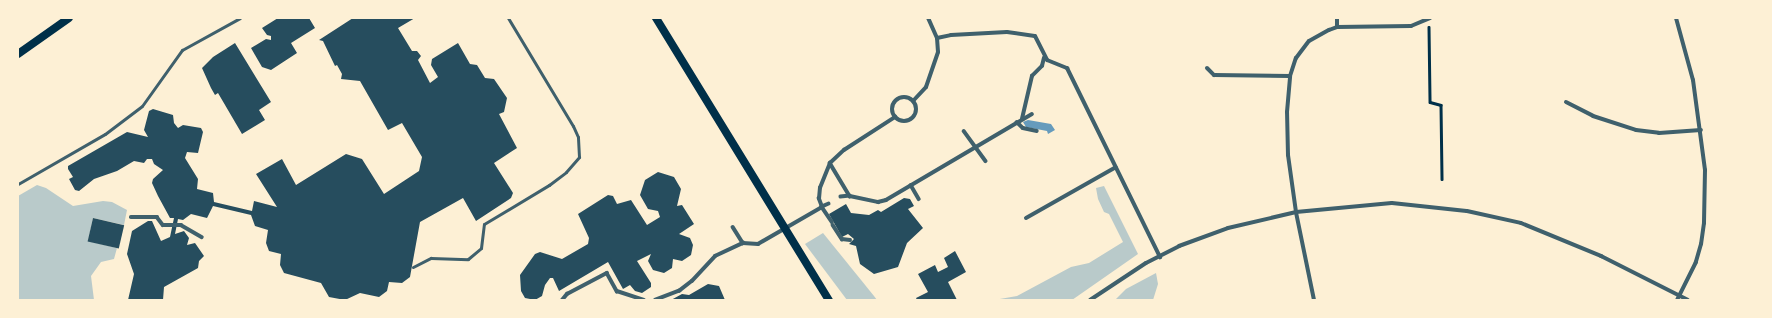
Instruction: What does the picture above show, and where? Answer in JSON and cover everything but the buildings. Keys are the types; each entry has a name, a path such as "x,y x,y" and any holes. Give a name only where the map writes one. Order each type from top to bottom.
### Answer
{"main road":[{"path":"18,54 69,18"},
{"path":"656,18 829,300"}],"street":[{"path":"913,101 926,86 936,65 938,52 937,38 928,18"},
{"path":"1337,18 1337,28"},
{"path":"1314,300 1296,212 1286,132 1290,76 1296,58 1309,41 1337,28 1411,26 1429,18"},
{"path":"1676,18 1688,60 1701,130 1705,170 1704,223 1696,262 1677,300"},
{"path":"937,38 967,34 1025,34 1035,36 1044,58 1042,66 1032,76 1022,119"},
{"path":"1044,58 1067,68 1160,256"},
{"path":"1207,68 1214,75 1290,76"},
{"path":"1030,84 1035,85"},
{"path":"909,97 913,101 916,108 914,116 902,121 895,117 892,107 898,98 909,97"},
{"path":"1027,98 1032,99"},
{"path":"1566,102 1594,116 1636,130 1659,133 1701,130"},
{"path":"841,197 850,196 878,202 886,200 1032,114"},
{"path":"850,240 842,239 822,207 819,199 820,188 830,164 844,150 895,117"},
{"path":"1017,122 1023,128 1037,131"},
{"path":"964,131 978,146 986,161"},
{"path":"830,164 850,196"},
{"path":"1026,218 1116,167"},
{"path":"911,185 919,199"},
{"path":"1090,300 1160,256 1228,228 1296,212 1392,203 1439,206 1495,216 1575,244 1688,300"},
{"path":"655,300 686,286 715,256 743,243 758,244 829,204"},
{"path":"131,217 157,217 163,226 181,225 202,238"},
{"path":"733,227 743,243"},
{"path":"562,300 567,294 607,273 617,291 644,300"}],"lane":[{"path":"18,184 105,134 142,106 182,50 240,18"},
{"path":"413,267 431,258 468,258 481,248 484,224 549,185 566,172 579,157 579,141 574,126 508,18"}],"path":[{"path":"1429,18 1430,102 1442,105 1442,180"}],"shaded area":[{"path":"37,185 46,188 73,206 103,201 112,202 127,210 124,225 93,218 88,241 117,248 114,259 101,262 91,276 94,300 18,300 18,196"},
{"path":"1104,186 1138,254 1072,300 994,300 1017,296 1071,267 1089,263 1123,242 1109,214 1104,212 1098,199 1096,188"},
{"path":"823,233 877,300 847,300 805,244"},
{"path":"1156,273 1158,284 1153,300 1115,300 1126,289"}],"water":[{"path":"1028,120 1051,124 1055,130 1048,134 1047,131 1026,127 1023,122"}]}
